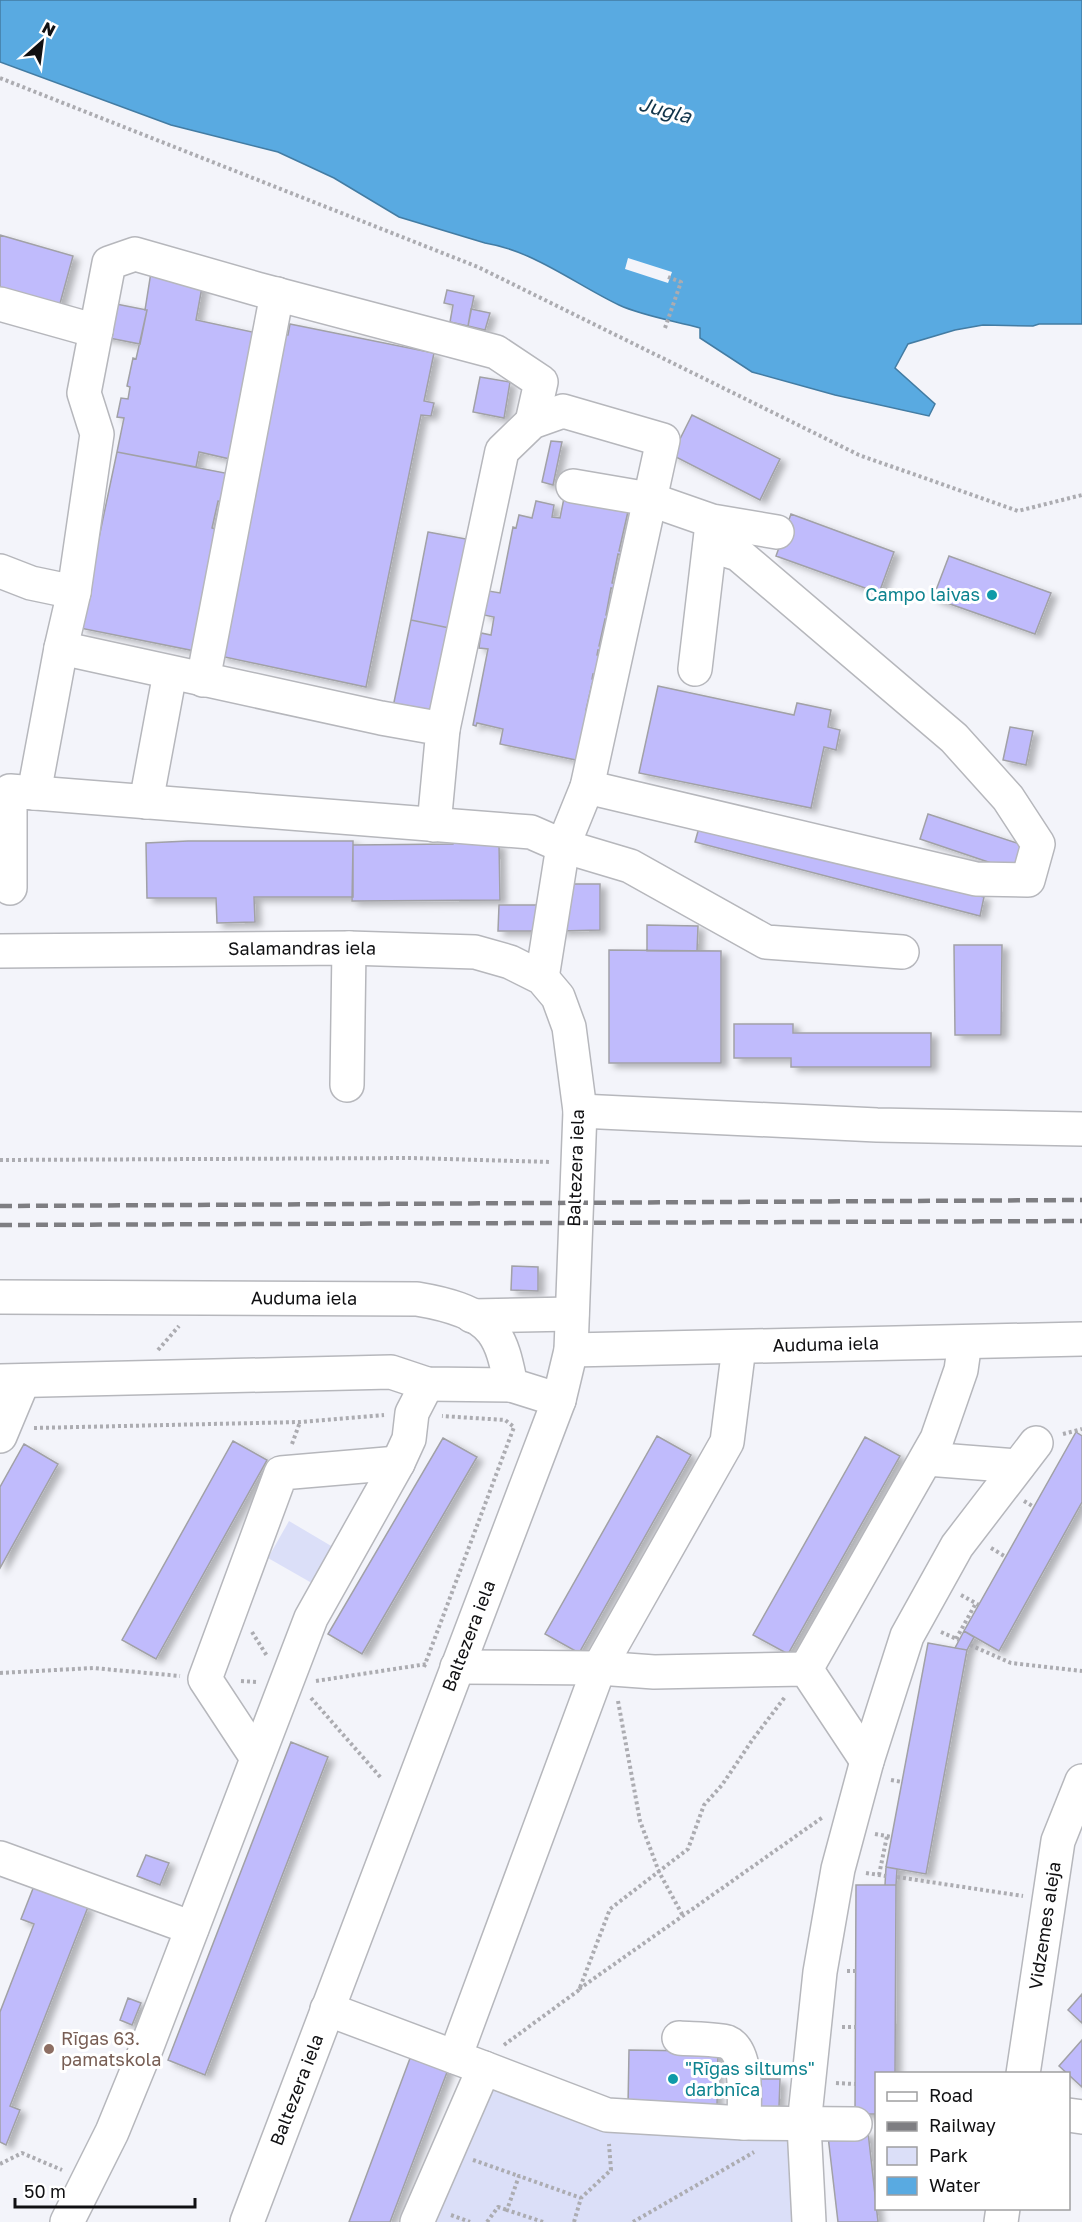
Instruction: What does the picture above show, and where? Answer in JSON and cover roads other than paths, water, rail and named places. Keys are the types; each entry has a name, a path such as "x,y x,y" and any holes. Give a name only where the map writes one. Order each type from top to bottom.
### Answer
{"street":[{"path":"34,793 61,648 74,592 97,434 84,393 110,263 135,254 496,352 541,382 531,422"},
{"path":"203,680 277,294"},
{"path":"0,304 96,331"},
{"path":"434,825 443,729 502,452 531,422 563,411 663,440 587,786 562,846 542,978"},
{"path":"573,486 649,499 711,533 954,738 1008,798 1038,844 1028,880 976,879 587,786"},
{"path":"711,533 777,532"},
{"path":"695,669 711,533"},
{"path":"0,571 31,583 74,592"},
{"path":"61,648 381,718 443,729"},
{"path":"146,802 170,673"},
{"path":"10,888 10,791 531,832 562,846 630,866 766,942 902,952"},
{"path":"347,1085 349,948"},
{"name":"Salamandras iela","path":"0,951 349,948 475,952 510,962 542,978 558,997 569,1027"},
{"name":"Baltezera iela","path":"247,2222 327,2009 442,1666 559,1400 571,1350 580,1111 569,1027"},
{"path":"580,1111 878,1125 1082,1129"},
{"name":"Auduma iela","path":"0,1298 417,1299 448,1304 472,1316 493,1331 505,1358 511,1385"},
{"path":"472,1316 572,1314"},
{"name":"Auduma iela","path":"571,1350 1082,1339"},
{"path":"806,1669 937,1439 961,1371 965,1342"},
{"path":"417,2222 447,2151 470,2062 607,1668 727,1442 739,1347"},
{"path":"2,1432 12,1381 391,1372 427,1384 511,1385 559,1400"},
{"path":"67,2222 112,2132 134,2080 311,1618 398,1463 409,1439 412,1413 427,1384"},
{"path":"809,2222 804,2125 820,1972 838,1869 867,1761 907,1636 957,1546 1027,1454 927,1459"},
{"path":"257,1758 205,1679 281,1473 398,1463"},
{"path":"442,1666 607,1668 654,1672 806,1669"},
{"path":"806,1669 867,1761"},
{"name":"Vidzemes aleja","path":"1023,2072 1049,1899 1070,1839 1082,1781"},
{"path":"0,1858 192,1928"},
{"path":"327,2009 607,2115 753,2136 804,2125 866,2124"},
{"path":"679,2038 727,2042 736,2049 743,2064 753,2136"}],"water":[{"name":"Jugla","path":"0,0 1082,0 1082,324 983,325 955,330 908,344 895,368 935,404 929,416 835,395 752,372 700,338 700,328 628,309 520,253 399,217 334,178 278,152 171,125 0,62"}],"railway":[{"path":"0,1206 1082,1200"},
{"path":"0,1225 1082,1221"}],"place":[{"name":"Campo laivas","path":"992,595"},
{"name":"Rīgas 63. pamatskola","path":"49,2049"},
{"name":"\"Rīgas siltums\" darbnīca","path":"673,2079"}]}
